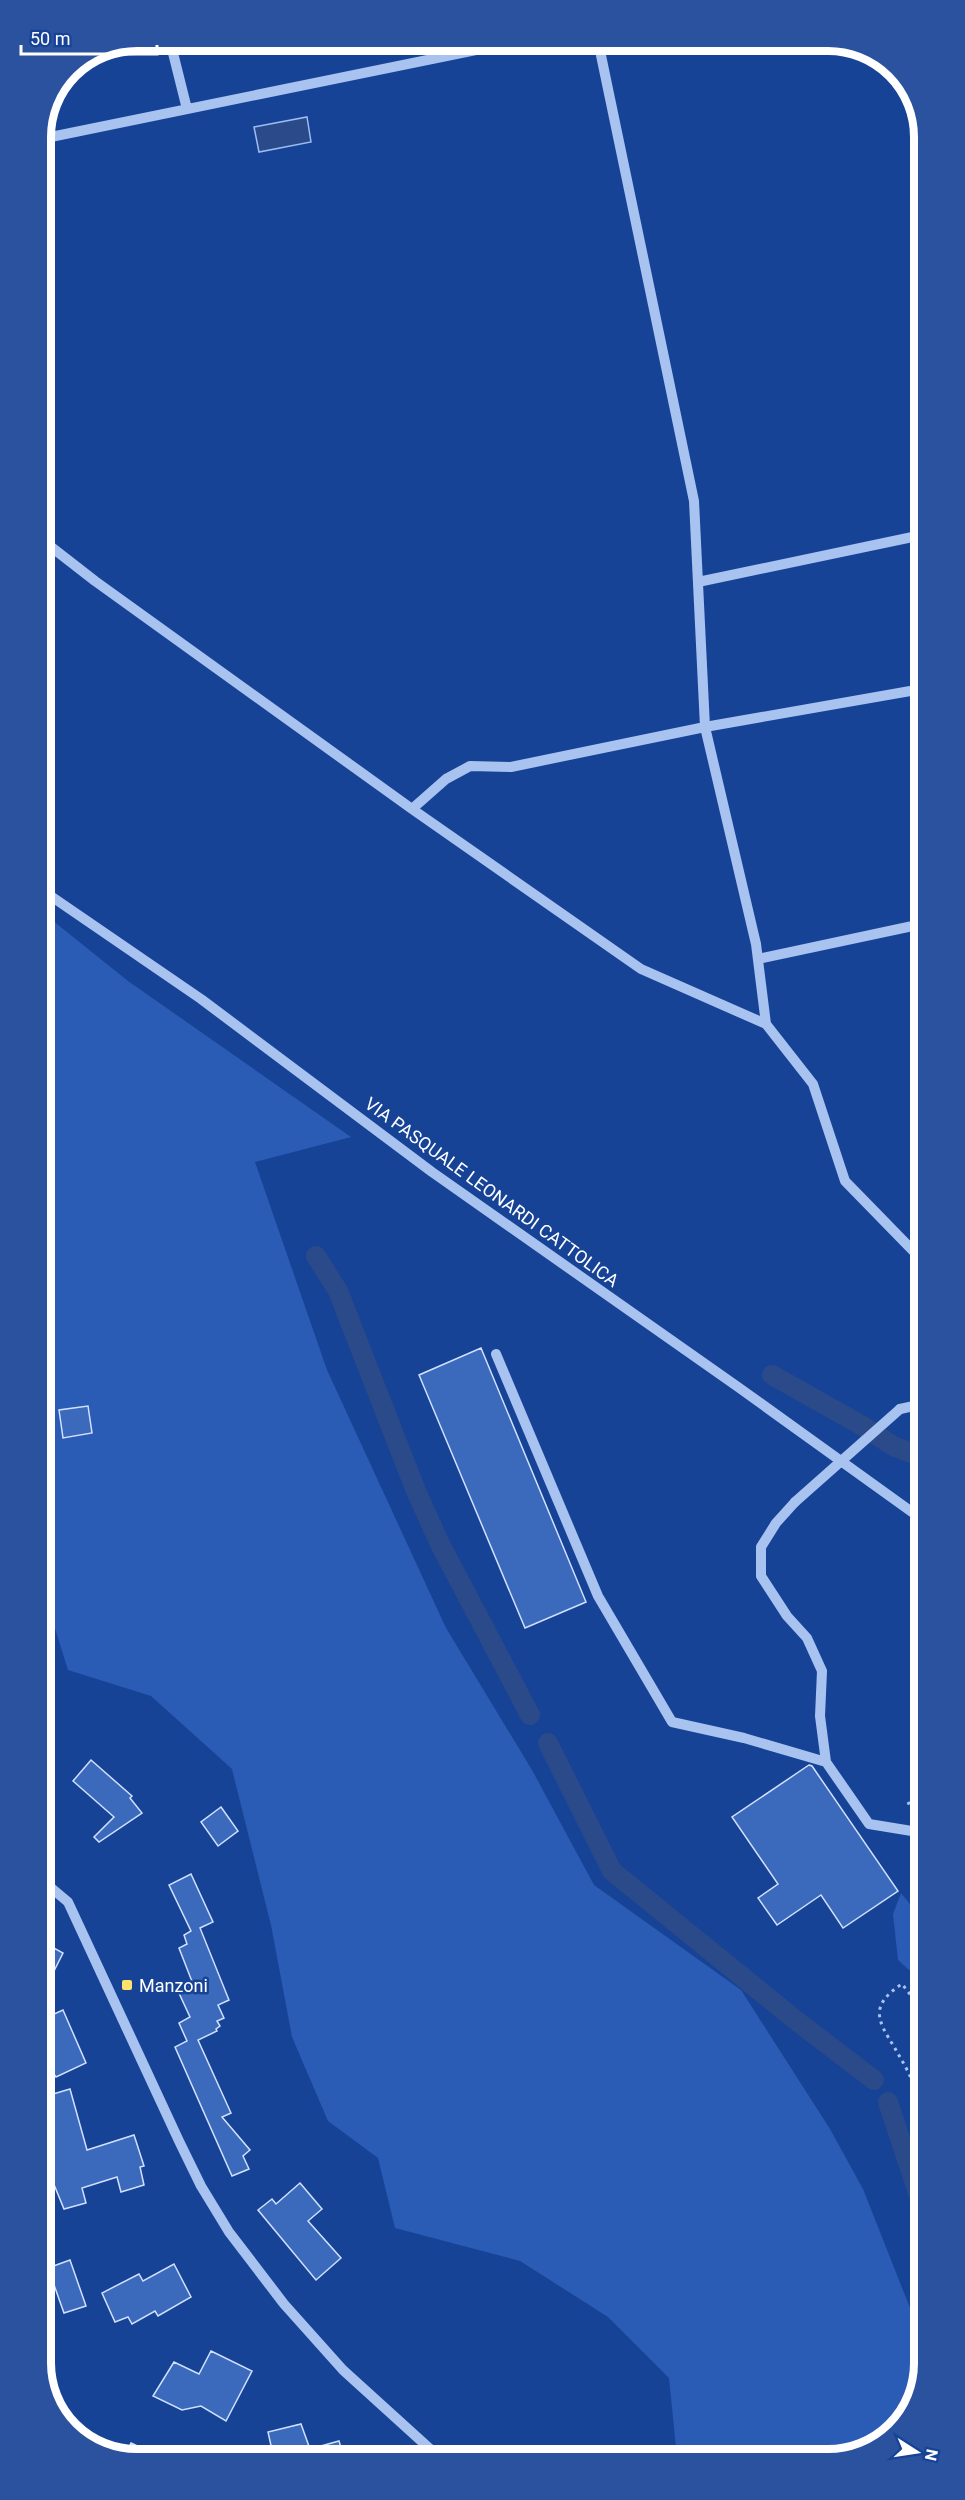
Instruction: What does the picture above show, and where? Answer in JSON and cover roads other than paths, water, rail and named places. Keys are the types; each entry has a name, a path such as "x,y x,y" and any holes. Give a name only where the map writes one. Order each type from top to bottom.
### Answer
{"street":[{"path":"173,51 187,109"},
{"path":"51,137 471,51"},
{"path":"600,51 694,501 705,727 758,958 766,1024"},
{"path":"698,582 914,537"},
{"path":"51,547 95,581 412,809 641,969 766,1024 813,1084 845,1181 914,1252"},
{"path":"412,809 446,779 470,766 511,767 705,727 914,690"},
{"name":"VIA PASQUALE LEONARDI CATTOLICA","path":"51,896 201,999 432,1172 914,1514"},
{"path":"758,958 914,926"},
{"path":"496,1354 598,1596 672,1722 744,1738 826,1762"},
{"path":"914,1406 900,1409 795,1502 776,1523 761,1547 761,1576 787,1616 807,1638 822,1671 820,1716 826,1762 869,1824 914,1832"},
{"path":"51,1888 68,1902 179,2141 201,2186 229,2232 284,2304 344,2370 430,2449"}],"waterway":[{"path":"316,1256 338,1291 416,1491 440,1544 530,1715"},
{"path":"772,1375 861,1425 895,1447 914,1454"},
{"path":"548,1743 612,1871 798,2022 874,2080"},
{"path":"888,2102 914,2181"}],"place":[{"name":"Manzoni","path":"127,1985"}]}
